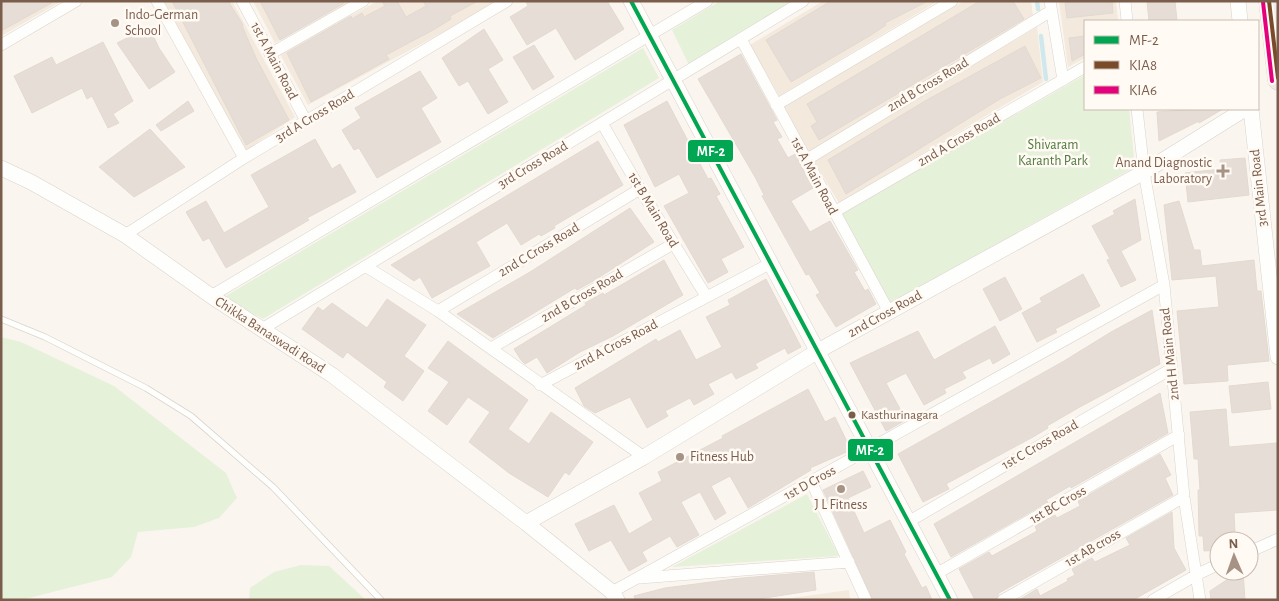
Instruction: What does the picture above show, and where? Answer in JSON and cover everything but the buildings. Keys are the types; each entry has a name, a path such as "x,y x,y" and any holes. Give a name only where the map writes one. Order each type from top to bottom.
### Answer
{"highway":[{"path":"1269,1 1278,80"}],"main road":[{"path":"631,1 950,600"},
{"path":"1238,1 1240,20"},
{"name":"2nd Cross Road","path":"526,523 644,457 818,352 1144,172 1243,110"},
{"name":"3rd Main Road","path":"1251,110 1278,357"},
{"name":"Chikka Banaswadi Road","path":"1,168 31,182 125,235 211,296 332,375 526,523 614,596"}],"street":[{"path":"1,45 76,1"},
{"path":"157,1 244,158"},
{"name":"1st A Main Road","path":"242,1 306,121"},
{"path":"270,54 363,1"},
{"name":"3rd A Cross Road","path":"125,235 244,158 507,1"},
{"path":"211,296 707,1"},
{"name":"3rd Cross Road","path":"262,329 803,1"},
{"path":"776,105 952,1"},
{"path":"1125,1 1127,20"},
{"path":"1050,6 1063,80"},
{"name":"2nd B Cross Road","path":"806,160 1050,6"},
{"name":"1st A Main Road","path":"740,39 889,312"},
{"name":"2nd A Cross Road","path":"834,212 1084,68"},
{"name":"2nd H Main Road","path":"1137,110 1144,172 1164,284 1184,496 1198,574 1200,600"},
{"name":"1st B Main Road","path":"602,123 706,296"},
{"name":"2nd C Cross Road","path":"438,312 640,189"},
{"name":"2nd B Cross Road","path":"491,348 673,244"},
{"name":"2nd A Cross Road","path":"540,385 771,263"},
{"path":"365,266 491,348 540,385 644,457"},
{"name":"1st D Cross","path":"614,596 636,578 812,483 1164,284"},
{"name":"1st C Cross Road","path":"908,522 1171,369"},
{"name":"1st BC Cross","path":"936,574 1179,435"},
{"path":"812,483 866,600"},
{"name":"1st AB cross","path":"1002,600 1184,496"},
{"path":"1259,548 1278,539"},
{"path":"636,578 849,562"},
{"path":"1153,600 1209,569"}],"lane":[{"path":"1,319 45,337 138,383 191,416 273,487 381,600"}],"path":[{"path":"1259,36 1278,34"}],"shaded area":[{"path":"1,1 62,1 1,36"},
{"path":"164,1 232,1 295,117 245,151"},
{"path":"253,1 353,1 275,43"},
{"path":"378,1 501,1 308,105 280,54"},
{"path":"823,1 938,1 779,96 750,45"},
{"path":"964,1 1031,1 1033,16 809,153 783,107"},
{"path":"1059,1 1116,1 1118,20 1084,20 1084,59 1068,67"},
{"path":"1037,27 1043,82 839,203 813,160"},
{"path":"849,590 850,600 777,600"}],"green space":[{"path":"720,1 792,1 689,65 672,30"},
{"path":"643,48 659,78 263,319 224,297"},
{"name":"Shivaram Karanth Park","path":"1084,76 1084,110 1129,110 1135,167 890,303 839,215"},
{"path":"1,337 21,342 114,386 226,473 237,498 219,518 194,527 138,532 131,557 112,577 21,600 1,600"},
{"path":"807,494 839,556 672,567"},
{"path":"301,565 329,566 366,600 249,600 250,588 274,572"}],"waterway":[{"path":"1037,1 1038,9"},
{"path":"1041,36 1046,79"}],"transit line":[{"name":"MF-2","path":"631,1 950,600"},
{"name":"KIA8","path":"1269,1 1278,78"},
{"name":"KIA6","path":"1263,2 1272,81"}],"place":[{"name":"Indo-German School","path":"115,23"},
{"name":"Anand Diagnostic Laboratory","path":"1223,171"},
{"name":"Kasthurinagara","path":"852,415"},
{"name":"Fitness Hub","path":"680,457"},
{"name":"J L Fitness","path":"841,489"}]}
